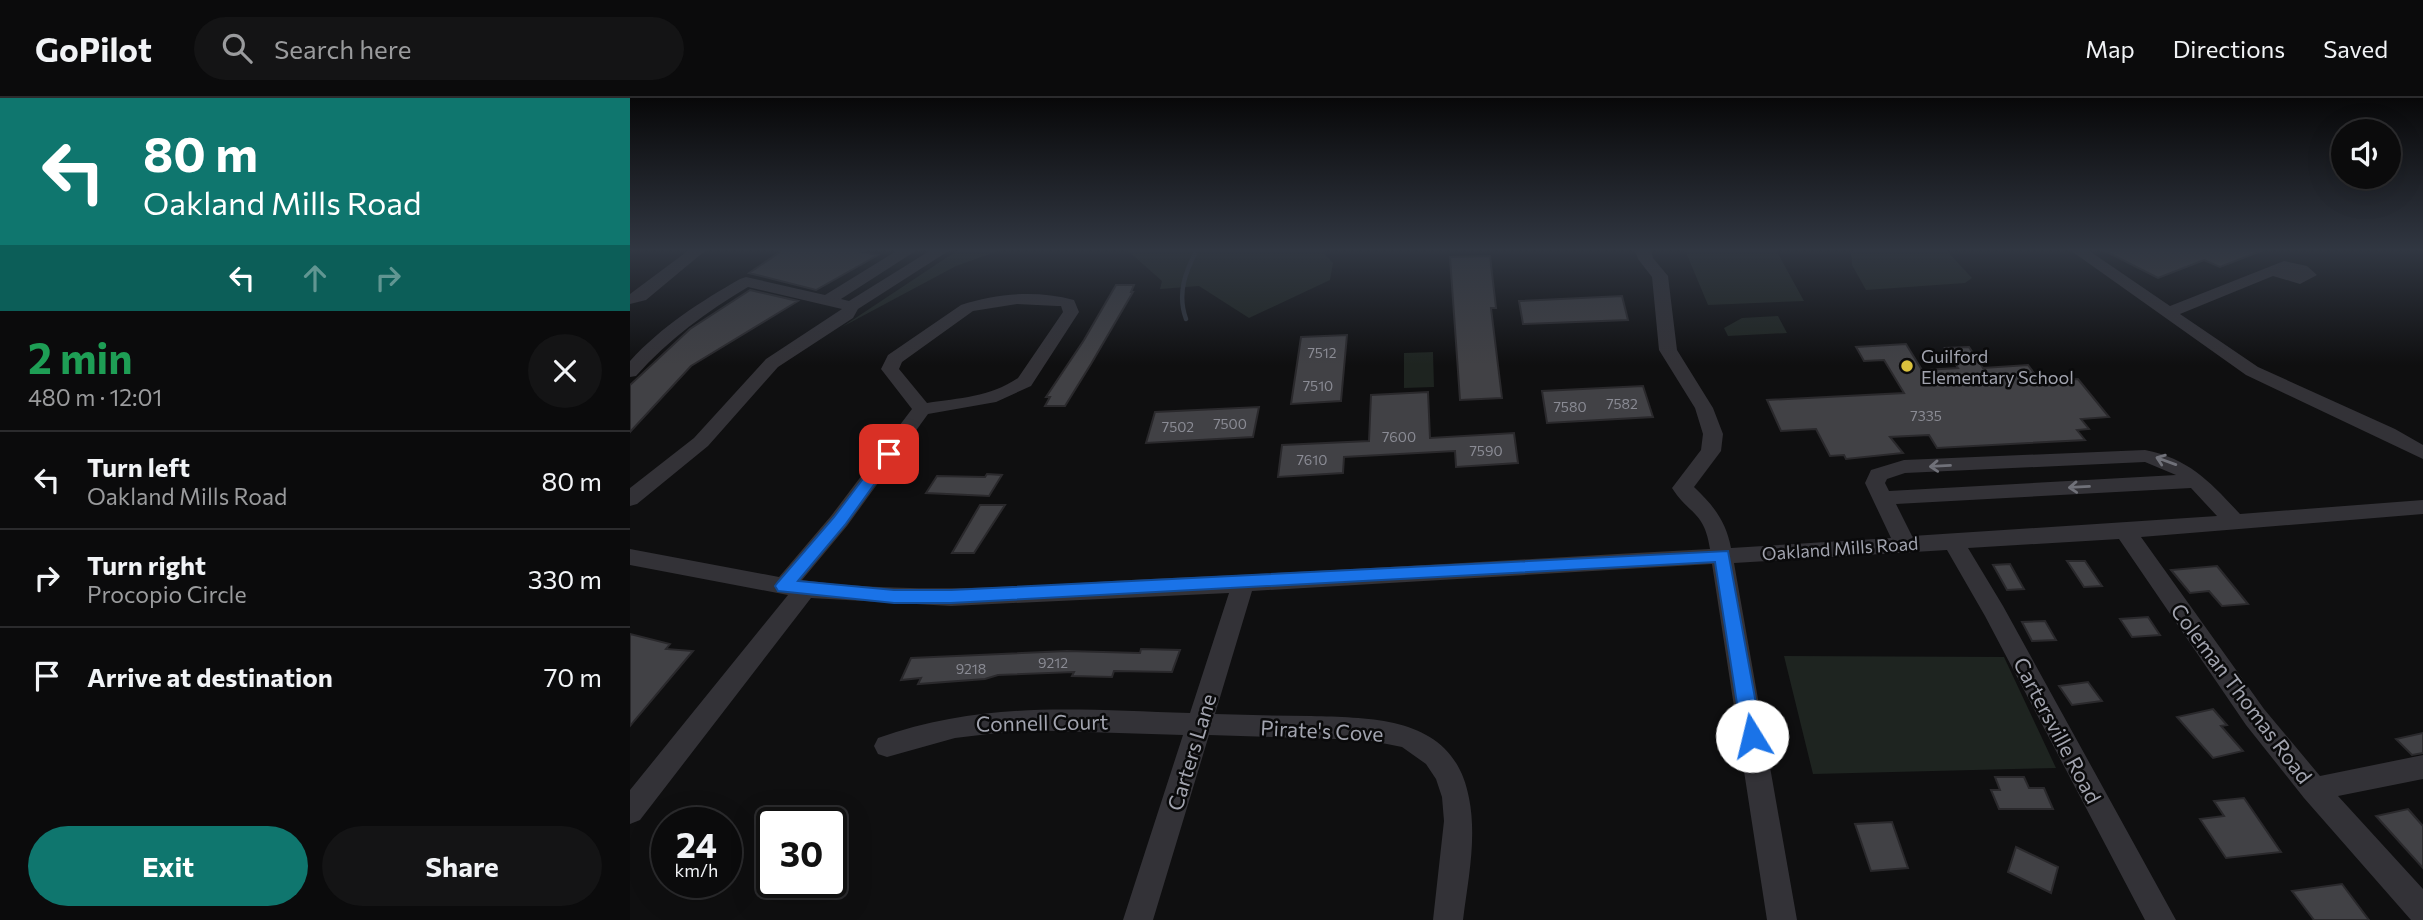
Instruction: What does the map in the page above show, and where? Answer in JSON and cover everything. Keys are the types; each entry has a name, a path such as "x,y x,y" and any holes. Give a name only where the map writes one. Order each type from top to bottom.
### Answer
{"street":[{"path":"630,299 640,297 651,288"},
{"path":"630,372 673,327 735,288"},
{"path":"775,288 852,306"},
{"path":"828,300 847,288"},
{"path":"635,491 701,442 772,363 847,314 852,306 880,288"},
{"path":"1661,288 1668,350 1704,408 1713,434 1711,451 1682,488 1708,513 1718,534 1782,920"},
{"path":"2132,288 2260,376 2388,433 2423,453"},
{"path":"2167,313 2229,288"},
{"path":"630,811 795,588 839,521 922,410 1000,395 1025,382 1071,312 1068,303 999,300 976,304 894,359 890,369 922,410"},
{"path":"1904,542 1875,483 1878,475 1904,467 2145,456 2173,462 2196,481 2235,522"},
{"path":"1881,498 2196,481"},
{"name":"Oakland Mills Road","path":"630,556 795,588 894,597 951,597 1243,583 2126,531 2423,507"},
{"name":"Coleman Thomas Road","path":"2126,531 2255,717 2314,789 2423,911"},
{"name":"Cartersville Road","path":"1953,541 1995,612 2161,920"},
{"name":"Carters Lane","path":"1138,920 1243,583"},
{"name":"Connell Court","path":"887,746 930,730 990,720 1038,718 1200,724"},
{"name":"Pirate's Cove","path":"1200,724 1367,729 1415,741 1434,754 1445,767 1455,791 1458,825 1448,920"},
{"path":"2314,789 2423,767"}],"shaded area":[{"path":"900,288 914,288 842,327"},
{"path":"1203,288 1312,288 1249,318"},
{"path":"1701,288 1797,288 1804,301 1708,305"},
{"path":"1778,316 1787,333 1728,336 1724,328 1742,318"},
{"path":"1433,352 1434,387 1404,388 1404,353"},
{"path":"1784,656 2004,657 2056,768 1813,774"}],"building":[{"path":"1114,288 1133,288 1133,292 1065,406 1045,406 1050,397 1046,397"},
{"path":"1452,288 1494,288 1496,308 1491,308 1502,398 1460,400"},
{"path":"750,290 798,301 691,366 630,432 630,385 690,329"},
{"path":"1622,296 1628,320 1523,324 1519,301"},
{"path":"1347,335 1341,401 1291,404 1301,337"},
{"path":"1906,344 1922,370 1958,368 1945,348 1969,347 1983,368 2028,365 2040,381 2078,379 2109,417 2081,419 2089,429 2077,430 2085,440 1937,448 1929,435 1890,437 1903,453 1846,459 1844,455 1830,456 1816,429 1781,431 1767,400 1904,393 1884,360 1864,361 1856,347"},
{"path":"1643,386 1653,417 1547,423 1542,391"},
{"path":"1428,392 1430,438 1514,433 1518,463 1456,467 1455,451 1344,457 1343,473 1278,477 1282,445 1369,441 1371,395"},
{"path":"1259,407 1253,437 1146,443 1155,412"},
{"path":"987,474 1002,475 989,496 926,493 937,476 985,477"},
{"path":"980,505 1005,505 974,553 952,553"},
{"path":"2067,561 2085,561 2102,586 2084,587"},
{"path":"2010,564 2024,589 2007,590 1993,565"},
{"path":"2217,566 2248,604 2222,606 2209,591 2190,593 2171,570"},
{"path":"2148,617 2160,635 2132,637 2120,619"},
{"path":"2045,621 2056,640 2032,641 2022,622"},
{"path":"630,634 670,644 666,649 693,651 630,726"},
{"path":"1141,649 1180,650 1172,672 1114,671 1112,677 1072,676 1074,672 998,675 985,679 918,684 921,678 901,680 911,658 1067,651 1140,653"},
{"path":"2088,682 2102,701 2072,705 2059,686"},
{"path":"2213,709 2227,725 2221,726 2243,751 2213,758 2177,717"},
{"path":"2423,733 2423,753 2412,755 2396,739"},
{"path":"1995,777 2024,777 2029,788 2044,788 2053,809 1999,809 1991,790 2000,790"},
{"path":"2244,798 2281,852 2226,858 2200,819 2224,816 2214,801"},
{"path":"2408,809 2423,826 2423,868 2376,816"},
{"path":"1892,822 1908,868 1871,871 1855,824"},
{"path":"2016,847 2058,867 2051,893 2008,872"},
{"path":"2342,884 2369,920 2314,920 2292,891"}],"waterway":[{"path":"1183,288 1182,301 1186,319"}],"place":[{"name":"Guilford Elementary School","path":"1907,366"}],"route":[{"path":"889,454 839,521 784,586 894,597 951,597 1255,583 1722,555 1752,736"}]}
